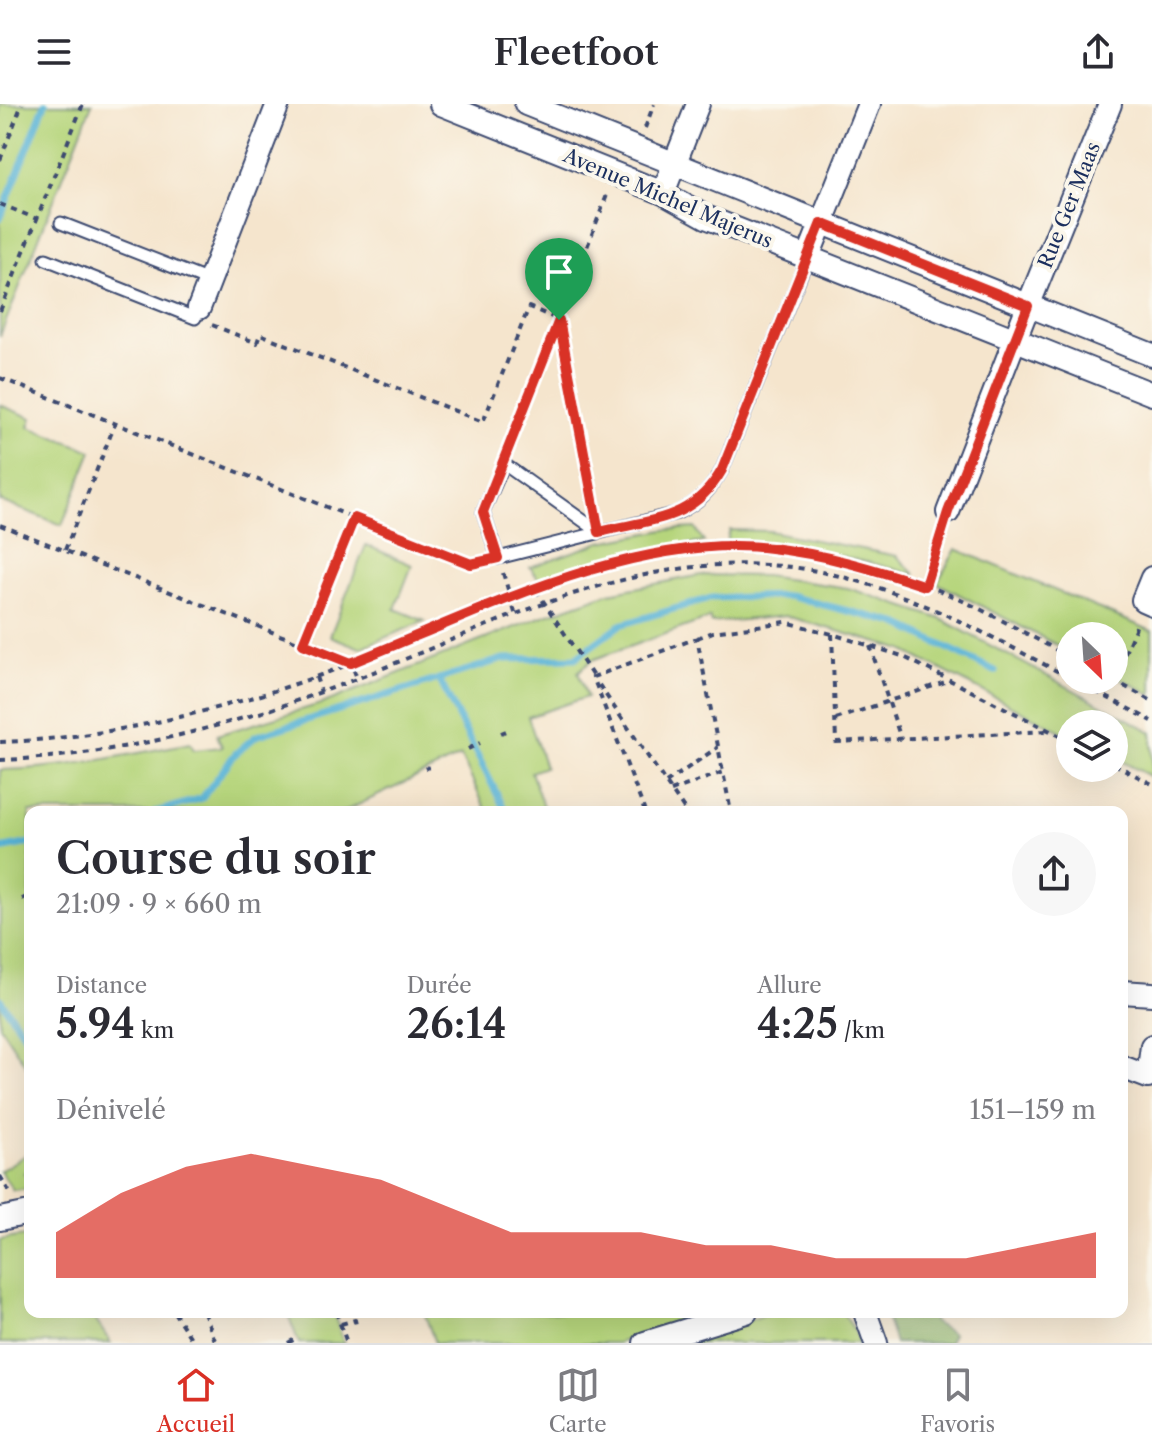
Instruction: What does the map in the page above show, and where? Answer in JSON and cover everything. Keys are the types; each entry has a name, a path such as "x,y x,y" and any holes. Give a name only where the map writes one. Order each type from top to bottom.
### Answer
{"street":[{"path":"197,313 278,104"},
{"name":"Avenue Michel Majerus","path":"526,104 1152,355"},
{"path":"663,193 698,104"},
{"path":"808,257 869,104"},
{"name":"Rue Ger Maas","path":"948,512 1110,104"},
{"name":"Avenue Michel Majerus","path":"447,105 663,193 706,217 1152,394"},
{"path":"1147,602 1152,578"},
{"path":"1128,992 1152,994"},
{"path":"1128,1069 1148,1077 1152,1046"},
{"path":"0,1219 24,1214"},
{"path":"645,1343 726,1318"},
{"path":"867,1318 876,1343"}],"lane":[{"path":"61,223 209,281"},
{"path":"599,532 504,464 483,512 498,558 677,513 696,504 712,488 722,470 808,257"},
{"path":"46,259 197,313"}],"path":[{"path":"0,160 22,104"},
{"path":"0,311 83,104"},
{"path":"504,464 616,174"},
{"path":"0,204 37,219"},
{"path":"197,313 257,343 260,334 483,422 529,307 559,320"},
{"path":"559,320 599,532"},
{"path":"0,378 471,564 498,558 516,616"},
{"path":"65,550 115,424"},
{"path":"925,586 948,512"},
{"path":"303,644 354,518"},
{"path":"0,525 351,663 357,678"},
{"path":"0,742 105,732 211,708 316,677 511,599 601,567 704,547 769,548 853,562 962,600 1056,650"},
{"path":"0,760 108,749 214,726 321,692 606,583 698,565 769,565 850,579 947,613 1056,671"},
{"path":"536,590 682,806"},
{"path":"1128,646 1147,602"},
{"path":"593,677 713,632 786,622 902,656 1056,734"},
{"path":"832,634 836,742 1051,731"},
{"path":"697,638 730,806"},
{"path":"870,645 901,739"},
{"path":"316,677 321,692"},
{"path":"593,677 643,806"},
{"path":"835,719 951,680"},
{"path":"1128,686 1152,701"},
{"path":"1101,694 1152,721"},
{"path":"468,749 480,743"},
{"path":"666,783 718,747"},
{"path":"1128,771 1152,784"},
{"path":"671,791 723,772"},
{"path":"178,1318 194,1343"},
{"path":"206,1318 216,1343"},
{"path":"338,1318 347,1343"},
{"path":"341,1324 355,1320 356,1325"},
{"path":"288,1343 297,1338"}],"green space":[{"path":"0,104 92,104 0,336"},
{"path":"0,405 32,418 29,427 92,451 62,525 0,501"},
{"path":"695,528 704,542 622,558 542,584 530,567 601,542 664,530"},
{"path":"730,530 769,531 897,556 916,575 823,552 727,541"},
{"path":"366,545 412,565 395,609 425,621 360,648 330,636"},
{"path":"956,549 1152,631 1152,695 1128,682 1128,622 1056,622 1056,645 937,583"},
{"path":"701,575 765,576 848,588 941,619 1056,681 1056,694 1081,694 1111,710 1056,710 1056,729 903,650 786,616 711,623 710,618 592,660 578,672 587,697 528,717 545,767 531,772 543,806 484,806 461,756 356,806 24,806 24,1063 0,1026 0,770 72,764 190,743 194,750 222,747 217,735 324,703 609,593"},
{"path":"1128,719 1152,732 1152,777 1128,765"},
{"path":"24,1156 24,1189 13,1190 0,1171"},
{"path":"24,1236 24,1318 94,1318 111,1343 0,1343 0,1240"},
{"path":"289,1318 335,1318 344,1343 299,1343"},
{"path":"426,1318 698,1318 617,1343 435,1343"},
{"path":"757,1318 846,1318 859,1343 676,1343"},
{"path":"886,1318 933,1318 933,1322 953,1334 948,1343 895,1343"}],"waterway":[{"path":"0,218 45,104"},
{"path":"176,806 202,798 235,754 256,736 503,659 575,658 620,625 711,598 788,596 896,623 995,671"},
{"path":"439,679 503,806"},
{"path":"0,849 24,844"},
{"path":"0,999 24,1034"}],"route":[{"path":"821,223 1028,306 948,512 925,586 853,562 769,548 704,547 601,567 351,663 303,644 354,518 471,564 498,558 483,512 559,320 599,532 677,513 696,504 712,488 722,470 821,223"}]}
